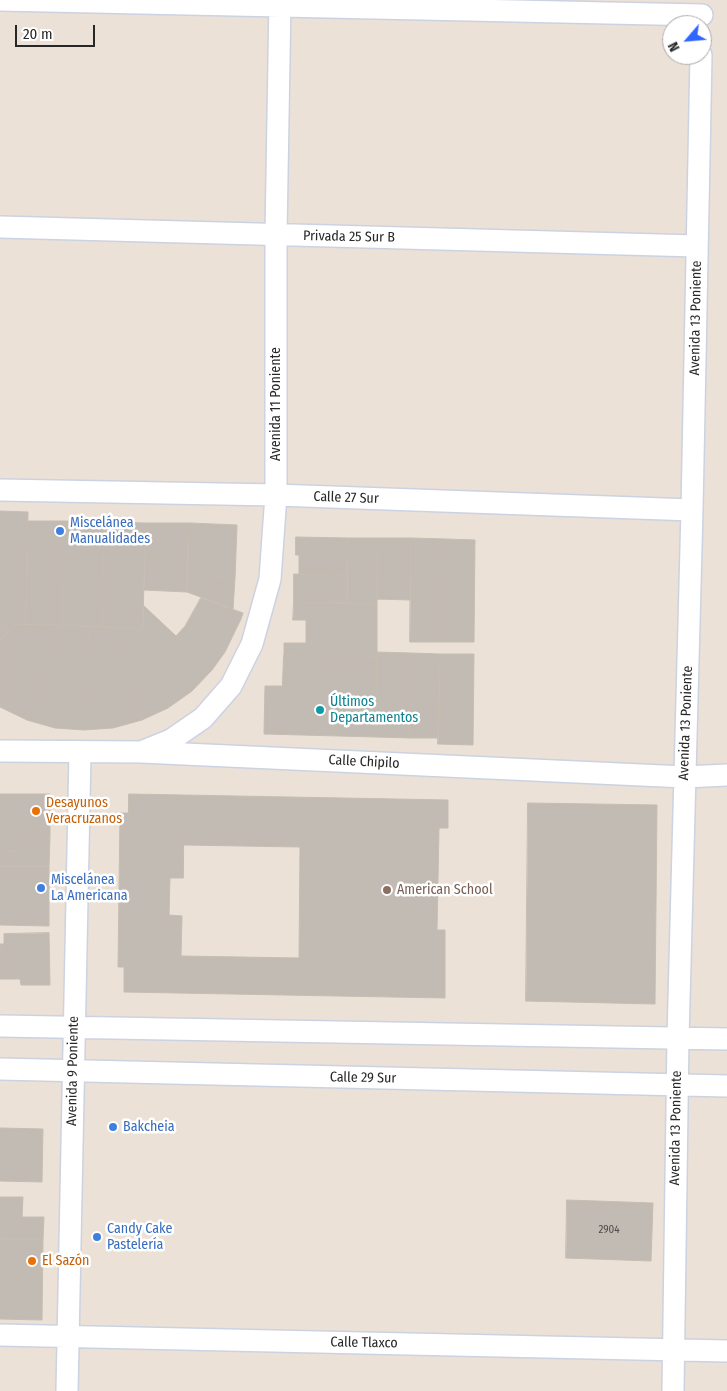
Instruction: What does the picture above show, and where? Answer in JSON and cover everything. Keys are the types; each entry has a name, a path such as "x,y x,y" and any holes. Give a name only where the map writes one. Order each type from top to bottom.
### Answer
{"street":[{"path":"0,0 280,3 702,13"},
{"name":"Avenida 11 Poniente","path":"141,752 171,740 204,718 231,686 252,644 270,579 276,496 276,235 280,3"},
{"name":"Avenida 13 Poniente","path":"672,1391 678,1038 692,510 701,65"},
{"name":"Privada 25 Sur B","path":"0,227 697,246"},
{"name":"Calle 27 Sur","path":"0,490 276,496 692,510"},
{"path":"0,742 10,751"},
{"name":"Calle Chipilo","path":"10,751 141,752 685,777 727,775"},
{"name":"Avenida 9 Poniente","path":"67,1391 80,752"},
{"path":"0,1026 727,1039"},
{"name":"Calle 29 Sur","path":"0,1070 727,1086"},
{"name":"Calle Tlaxco","path":"0,1335 727,1351"}],"building":[{"path":"0,511 28,512 26,624 16,624 8,632 0,619"},
{"path":"28,521 63,521 62,625 26,624"},
{"path":"63,521 104,522 102,627 62,625"},
{"path":"104,522 145,523 143,628 102,627"},
{"path":"145,523 189,523 187,592 144,590"},
{"path":"189,523 237,525 235,578 187,575"},
{"path":"296,537 348,538 347,575 299,574 299,555 296,555"},
{"path":"348,538 378,538 377,604 347,603"},
{"path":"378,538 411,538 410,600 377,599"},
{"path":"411,538 446,539 445,642 410,642"},
{"path":"446,539 475,540 474,642 445,642"},
{"path":"294,574 347,575 347,603 294,602"},
{"path":"187,575 235,578 233,609 187,592"},
{"path":"201,598 243,613 225,652 186,625"},
{"path":"294,602 377,604 377,657 284,655 284,643 306,643 306,620 293,620"},
{"path":"143,605 176,636 186,625 225,652 212,670 192,691 143,628"},
{"path":"0,619 8,632 0,640"},
{"path":"16,624 62,625 27,720 0,707 0,640"},
{"path":"62,625 88,626 98,729 55,728 27,720"},
{"path":"88,626 109,627 142,720 113,728 98,729"},
{"path":"109,627 143,628 192,691 168,708 142,720"},
{"path":"377,652 411,653 410,738 376,737"},
{"path":"411,653 440,654 438,738 410,738"},
{"path":"440,654 474,654 473,745 438,744"},
{"name":"Últimos Departamentos","path":"284,655 377,657 376,737 264,734 265,686 282,686"},
{"path":"0,794 50,794 50,837 16,836 16,851 9,851 8,866 0,866"},
{"path":"129,794 448,800 448,828 439,828 437,930 445,930 445,998 124,992 124,967 118,967 120,813 128,813","holes":["184,845 300,847 299,958 181,956 182,916 169,915 170,878 183,878"]},
{"path":"528,803 657,805 655,1004 526,1001"},
{"path":"16,836 50,837 49,866 8,866 9,851 16,851"},
{"path":"0,866 49,866 49,926 0,925"},
{"path":"49,933 50,985 21,985 20,979 0,979 0,944 4,944 4,934"},
{"path":"0,1128 43,1129 42,1182 0,1181"},
{"path":"0,1197 23,1197 22,1217 44,1217 43,1240 0,1239"},
{"path":"567,1200 653,1203 651,1261 566,1258"},
{"path":"0,1239 43,1240 42,1320 0,1319"}],"place":[{"name":"Miscelánea Manualidades","path":"60,531"},
{"name":"Últimos Departamentos","path":"320,710"},
{"name":"Desayunos Veracruzanos","path":"36,811"},
{"name":"Miscelánea La Americana","path":"41,888"},
{"name":"American School","path":"387,890"},
{"name":"Bakcheia","path":"113,1127"},
{"name":"Candy Cake Pastelería","path":"97,1237"},
{"name":"El Sazón","path":"32,1261"}]}
